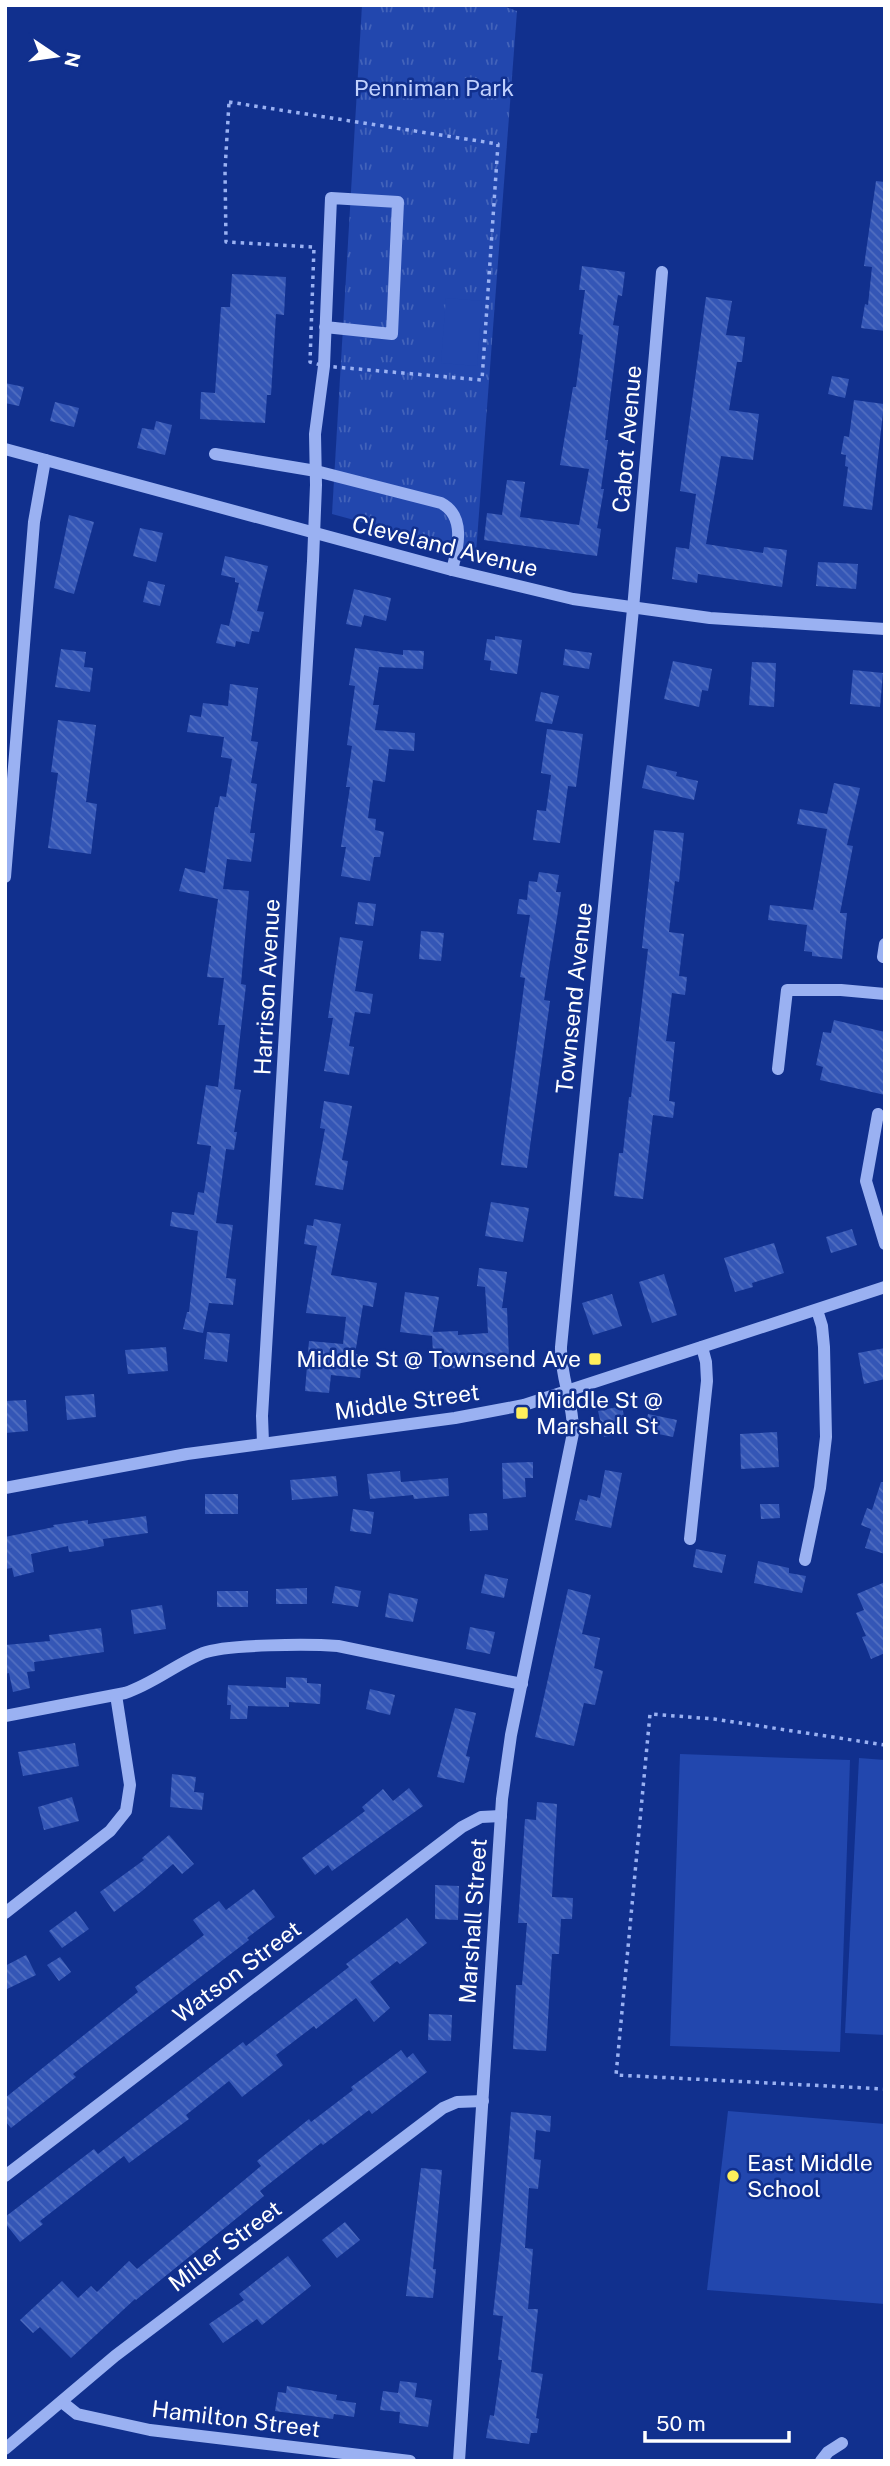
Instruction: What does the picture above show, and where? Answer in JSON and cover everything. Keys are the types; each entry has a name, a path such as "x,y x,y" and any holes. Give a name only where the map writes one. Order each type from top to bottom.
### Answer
{"street":[{"name":"Harrison Avenue","path":"263,1443 262,1416 314,534 315,434 324,366 325,327 331,198 398,202 392,334 325,327"},
{"name":"Cabot Avenue","path":"633,609 662,272"},
{"name":"Cleveland Avenue","path":"5,449 314,534 573,599 633,609 736,620 885,629"},
{"path":"215,454 316,471 434,500 448,506 458,524 452,570"},
{"path":"5,877 34,522 45,460"},
{"name":"Townsend Avenue","path":"567,1391 561,1367 561,1347 633,609"},
{"path":"778,1069 787,990 841,990 885,994"},
{"path":"878,1114 866,1181 885,1244"},
{"name":"Middle Street","path":"5,1488 162,1458 455,1418 524,1405 885,1287"},
{"path":"805,1560 827,1437 824,1347 817,1310"},
{"path":"690,1539 707,1381 702,1347"},
{"name":"Marshall Street","path":"459,2461 501,1816 507,1758 571,1445 573,1421 567,1391"},
{"path":"5,1716 116,1695 144,1685 211,1650 313,1645 350,1648 522,1684"},
{"path":"5,1913 110,1831 126,1811 130,1785 116,1695"},
{"name":"Watson Street","path":"5,2176 462,1827 481,1817 501,1816"},
{"name":"Miller Street","path":"5,2449 125,2348 443,2108 457,2102 483,2101"},
{"name":"Hamilton Street","path":"62,2403 83,2416 150,2430 410,2461"},
{"path":"821,2461 828,2452 842,2443"}],"path":[{"path":"229,102 498,144 482,380 324,366 310,362 314,247 226,242 225,170 229,102"},
{"path":"885,1745 714,1719 650,1714 616,2074 885,2088"}],"green space":[{"name":"Penniman Park","path":"362,5 500,5 517,11 476,553 332,514"},
{"path":"446,298 482,301 477,366 441,363"},
{"path":"680,1754 850,1760 840,2052 670,2046"},
{"path":"859,1758 885,1760 885,2035 845,2033"},
{"path":"728,2111 885,2124 885,2304 707,2290"}],"building":[{"path":"876,181 885,182 885,331 861,328 865,304 868,305 872,267 864,266"},
{"path":"582,266 625,272 622,296 618,295 613,325 619,326 605,440 608,440 601,489 604,489 597,528 601,529 597,556 484,540 487,513 502,515 507,480 525,482 520,517 579,525 589,469 560,465 573,387 576,387 583,335 579,334 585,290 579,290"},
{"path":"232,274 286,277 284,315 276,314 271,395 267,395 265,423 200,419 201,392 215,393 221,307 230,307"},
{"path":"706,297 732,301 726,335 745,337 742,362 737,362 729,410 759,414 753,460 721,456 706,544 763,553 764,547 787,550 782,587 698,574 697,583 672,579 676,547 689,549 696,494 680,491"},
{"path":"832,376 849,379 845,398 828,394"},
{"path":"5,383 24,387 19,406 5,403"},
{"path":"854,400 884,404 872,510 843,506 848,467 845,466 846,455 841,454 844,436 849,437"},
{"path":"55,402 79,408 74,427 50,421"},
{"path":"156,421 172,425 165,455 137,448 142,428 154,430"},
{"path":"69,515 94,522 74,594 54,588"},
{"path":"140,528 163,533 156,562 133,556"},
{"path":"225,556 268,566 257,611 264,612 259,632 252,631 249,644 236,641 235,647 216,643 221,624 229,626 239,583 235,582 235,578 221,575"},
{"path":"818,562 858,564 856,589 816,586"},
{"path":"148,581 165,585 160,606 143,602"},
{"path":"354,589 391,598 386,621 364,615 361,627 346,624"},
{"path":"495,636 522,640 517,674 490,670 491,661 484,660 487,639 495,640"},
{"path":"355,648 403,655 403,650 424,651 423,669 379,667 373,705 379,705 375,730 415,733 414,751 389,749 385,782 373,780 368,818 376,819 375,830 384,832 380,857 374,857 370,881 341,876 346,847 341,847 350,787 346,787 352,746 347,745 355,686 349,685"},
{"path":"61,649 86,652 84,667 93,668 90,692 55,687"},
{"path":"565,649 592,653 589,669 563,665"},
{"path":"673,661 712,669 708,691 702,690 699,707 664,699"},
{"path":"752,662 776,663 774,707 749,705"},
{"path":"853,670 883,673 880,707 850,704"},
{"path":"230,684 258,688 251,741 258,742 251,783 257,784 250,833 255,833 251,862 227,859 223,889 249,891 241,984 246,985 234,1089 241,1090 234,1132 237,1132 234,1150 226,1149 216,1223 233,1225 226,1278 236,1279 233,1305 209,1303 203,1333 183,1329 189,1312 198,1231 170,1226 172,1212 194,1215 198,1192 204,1193 211,1146 197,1144 206,1085 218,1087 225,1025 218,1025 224,978 207,977 218,899 179,891 185,868 205,873 215,807 218,807 220,796 226,797 232,759 221,757 224,737 187,732 190,715 201,717 203,703 228,706"},
{"path":"541,692 559,696 552,724 535,721"},
{"path":"58,720 96,725 86,802 97,804 91,854 48,848 58,773 51,772"},
{"path":"547,729 583,734 576,787 568,786 560,843 533,840 537,810 546,811 551,775 541,773"},
{"path":"647,765 677,772 676,776 698,781 694,800 642,788"},
{"path":"834,783 860,788 847,845 853,846 840,913 847,913 842,959 812,956 812,952 804,951 807,925 768,920 770,905 813,910 827,829 797,824 800,809 827,814"},
{"path":"654,830 684,833 679,882 675,881 669,932 684,934 679,976 687,977 685,995 672,993 666,1041 675,1042 669,1101 675,1102 673,1118 653,1115 643,1199 614,1196 619,1153 623,1153 631,1097 648,949 642,948"},
{"path":"539,872 559,875 556,892 561,892 544,1000 550,1001 527,1168 501,1165 525,978 520,977 530,915 517,914 519,899 527,900 529,881 537,882"},
{"path":"358,902 376,904 373,926 355,924"},
{"path":"421,931 444,933 441,961 419,959"},
{"path":"340,937 363,941 355,991 373,994 370,1014 355,1012 349,1046 354,1047 349,1075 324,1071 333,1018 328,1018"},
{"path":"834,1020 885,1032 885,1095 820,1080 823,1067 816,1065 823,1032 831,1033"},
{"path":"324,1101 352,1106 342,1160 348,1161 343,1190 315,1185 325,1129 320,1128"},
{"path":"491,1202 529,1208 523,1242 485,1236"},
{"path":"314,1219 341,1224 331,1275 377,1283 373,1307 363,1305 355,1354 362,1355 360,1378 331,1375 329,1393 305,1391 309,1341 343,1344 346,1317 306,1313 317,1246 304,1244 307,1225 313,1226"},
{"path":"852,1229 857,1245 831,1253 826,1237"},
{"path":"774,1243 784,1273 752,1283 753,1287 735,1292 724,1258"},
{"path":"479,1268 507,1272 502,1308 507,1308 509,1359 460,1362 460,1368 434,1369 432,1336 400,1332 405,1292 439,1297 433,1332 458,1331 458,1335 488,1333 485,1287 477,1286"},
{"path":"664,1274 677,1315 652,1323 639,1282"},
{"path":"612,1294 622,1326 593,1335 582,1303"},
{"path":"207,1332 230,1334 227,1362 204,1359"},
{"path":"166,1347 168,1371 128,1374 125,1350"},
{"path":"885,1348 885,1379 864,1384 858,1353"},
{"path":"94,1394 96,1417 67,1420 65,1396"},
{"path":"26,1400 28,1431 5,1433 5,1401"},
{"path":"622,1406 627,1432 604,1437 598,1411"},
{"path":"648,1414 677,1420 673,1437 644,1431"},
{"path":"777,1432 779,1467 741,1469 740,1434"},
{"path":"533,1462 533,1478 525,1478 526,1497 503,1499 502,1463"},
{"path":"605,1470 622,1473 611,1528 575,1520 580,1499 587,1501 588,1495 600,1498"},
{"path":"400,1471 401,1482 448,1478 449,1496 414,1499 413,1495 370,1499 367,1474"},
{"path":"336,1476 338,1496 292,1500 290,1480"},
{"path":"881,1482 885,1482 885,1554 865,1548 871,1529 861,1525 867,1508 872,1510"},
{"path":"205,1494 238,1494 238,1514 205,1514"},
{"path":"760,1504 779,1504 780,1518 761,1519"},
{"path":"353,1509 374,1512 371,1534 350,1531"},
{"path":"487,1513 488,1530 470,1531 469,1514"},
{"path":"146,1516 148,1533 103,1539 104,1546 85,1550 69,1552 68,1546 31,1554 34,1572 14,1577 12,1568 5,1569 5,1537 54,1527 53,1525 88,1520 88,1524"},
{"path":"696,1549 726,1555 722,1573 693,1567"},
{"path":"758,1561 789,1568 789,1573 806,1576 802,1593 754,1583"},
{"path":"485,1574 508,1579 504,1598 481,1593"},
{"path":"885,1582 885,1653 871,1659 862,1637 866,1636 856,1613 864,1610 857,1594"},
{"path":"335,1586 361,1591 358,1607 332,1603"},
{"path":"307,1588 307,1604 276,1604 276,1589"},
{"path":"568,1589 591,1595 582,1634 600,1638 594,1668 603,1671 595,1705 584,1703 574,1746 535,1737"},
{"path":"217,1591 248,1591 248,1607 217,1607"},
{"path":"389,1593 418,1599 413,1622 385,1617"},
{"path":"162,1605 166,1629 134,1634 131,1610"},
{"path":"470,1627 495,1632 490,1654 466,1649"},
{"path":"101,1628 104,1652 34,1662 35,1671 27,1672 30,1688 13,1692 9,1673 5,1674 5,1645 50,1641 49,1635"},
{"path":"286,1677 307,1678 307,1683 321,1684 320,1704 289,1702 289,1707 248,1706 247,1719 230,1719 231,1705 227,1705 228,1685 286,1688"},
{"path":"370,1689 395,1695 390,1715 366,1709"},
{"path":"455,1708 476,1713 466,1756 470,1757 464,1783 437,1777"},
{"path":"75,1743 79,1766 23,1776 18,1752"},
{"path":"172,1774 196,1777 194,1792 204,1793 202,1810 170,1807"},
{"path":"409,1788 423,1806 332,1871 328,1865 315,1875 302,1858 365,1811 362,1807 383,1789 393,1801"},
{"path":"72,1797 79,1821 44,1830 38,1807"},
{"path":"537,1802 557,1804 552,1897 573,1898 572,1919 561,1919 559,1954 552,1954 546,2051 513,2049 516,1985 522,1985 527,1923 518,1923 525,1819 536,1820"},
{"path":"169,1835 194,1864 182,1874 173,1864 114,1912 100,1892 144,1860 142,1858"},
{"path":"435,1885 459,1886 458,1920 435,1919"},
{"path":"254,1889 275,1917 247,1938 249,1940 73,2074 76,2077 11,2128 5,2121 5,2098 138,1992 135,1987 204,1935 193,1920 219,1901 226,1910"},
{"path":"76,1911 89,1929 62,1948 49,1931"},
{"path":"407,1918 427,1943 370,1982 390,2008 374,2022 356,1998 276,2055 283,2065 242,2097 229,2081 186,2115 189,2119 129,2163 124,2156 40,2221 43,2224 20,2242 5,2223 5,2217 94,2149 98,2154 243,2042 246,2046 349,1967 346,1964"},
{"path":"26,1955 36,1975 5,1990 5,1966"},
{"path":"60,1957 71,1972 59,1981 47,1965"},
{"path":"429,2014 452,2015 451,2041 428,2040"},
{"path":"401,2050 407,2058 413,2053 427,2072 372,2114 369,2110 323,2145 321,2143 260,2191 264,2196 135,2299 71,2358 40,2327 33,2333 20,2320 62,2281 78,2298 91,2286 97,2292 129,2261 137,2269 261,2166 257,2161 309,2119 311,2122 353,2090 351,2087"},
{"path":"511,2112 551,2116 550,2132 536,2130 534,2159 541,2160 538,2189 529,2188 525,2248 533,2249 528,2309 538,2309 531,2372 543,2374 536,2418 539,2419 537,2433 531,2433 529,2444 486,2438 490,2415 494,2416 502,2360 498,2360 503,2316 493,2315"},
{"path":"421,2168 442,2170 433,2298 406,2296"},
{"path":"345,2222 360,2240 337,2258 322,2240"},
{"path":"288,2256 311,2286 262,2325 257,2319 223,2343 209,2324 244,2300 239,2294"},
{"path":"400,2381 417,2383 415,2397 432,2400 428,2427 399,2423 400,2412 380,2410 383,2391 398,2393"},
{"path":"287,2386 337,2395 336,2400 356,2403 354,2417 334,2414 333,2419 275,2411 278,2392 286,2393"}],"place":[{"name":"Middle St @ Townsend Ave","path":"595,1359"},
{"name":"Middle St @ Marshall St","path":"522,1413"},
{"name":"East Middle School","path":"733,2176"}]}
